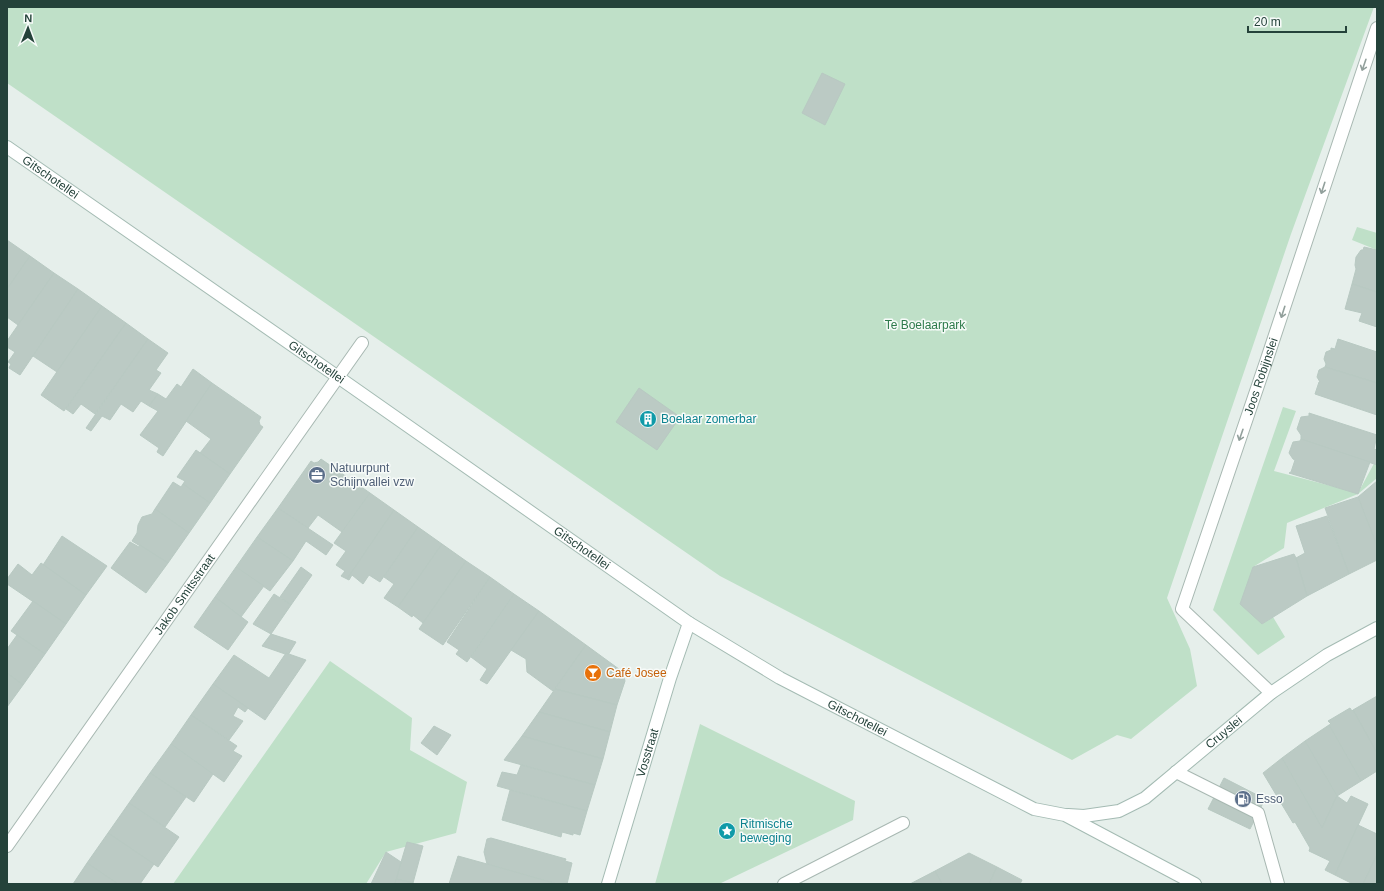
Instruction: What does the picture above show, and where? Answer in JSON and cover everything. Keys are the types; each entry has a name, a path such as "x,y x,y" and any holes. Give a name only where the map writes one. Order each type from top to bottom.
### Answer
{"street":[{"name":"Joos Robijnslei","path":"1271,693 1182,609 1377,28"},
{"name":"Gitschotellei","path":"7,148 338,377 689,623 780,678 1020,802 1034,809 1065,815 1195,884"},
{"name":"Jakob Smitsstraat","path":"7,846 362,343"},
{"name":"Vosstraat","path":"608,884 670,678 689,623"},
{"name":"Cruyslei","path":"1065,815 1084,816 1118,811 1145,798 1271,693 1327,655 1377,628"},
{"path":"1176,772 1258,813 1278,884"},
{"path":"784,884 903,823"}],"green space":[{"name":"Te Boelaarpark","path":"7,7 1374,7 1291,234 1167,598 1190,649 1197,686 1131,739 1117,735 1072,760 720,576 7,83"},
{"path":"1357,227 1377,233 1377,250 1352,240"},
{"path":"1283,407 1296,411 1274,471 1358,493 1377,458 1377,478 1358,494 1287,523 1284,548 1253,567 1262,624 1273,617 1285,637 1258,655 1213,610"},
{"path":"330,661 412,718 410,750 467,782 456,833 386,852 366,884 173,884"},
{"path":"700,724 855,801 853,820 719,884 655,884"}],"building":[{"path":"822,73 845,84 825,125 802,113"},
{"path":"7,240 30,256 7,289"},
{"path":"1364,247 1377,250 1377,292 1352,284 1356,269 1356,257"},
{"path":"30,256 54,273 18,325 7,317 7,289"},
{"path":"54,273 78,289 20,375 9,368 11,364 8,362 15,352 7,347 7,341"},
{"path":"1352,284 1377,292 1377,327 1359,321 1362,313 1345,309"},
{"path":"78,289 102,306 57,372 33,356"},
{"path":"102,306 126,323 64,411 41,395"},
{"path":"126,323 148,339 95,414 81,404 73,414 66,409"},
{"path":"148,339 168,353 156,370 161,373 149,390 158,394 149,406 141,401 133,412 121,404 110,420 102,416 91,431 86,428"},
{"path":"1338,339 1377,352 1377,383 1325,367 1326,364 1324,359 1326,352 1331,350 1331,348 1335,349"},
{"path":"1325,367 1377,383 1377,415 1315,394 1320,382 1317,377 1319,370"},
{"path":"193,369 212,383 163,456 157,452 159,448 140,435 158,411 149,406 158,394 166,399 177,384 181,387"},
{"path":"212,383 261,417 259,421 260,425 263,427 230,474 200,453 211,439 186,421"},
{"name":"Boelaar zomerbar","path":"639,388 680,417 657,450 616,422"},
{"path":"1309,413 1377,435 1374,449 1377,450 1377,465 1301,439 1301,435 1297,429 1301,417 1309,416"},
{"path":"1301,439 1370,462 1358,494 1289,473 1291,472 1295,460 1289,453 1293,442 1300,441"},
{"path":"196,450 230,474 210,503 183,484 185,481 177,477"},
{"path":"321,459 370,493 342,532 318,515 308,528 278,508 311,461 314,463"},
{"path":"1377,481 1377,546 1358,497"},
{"path":"173,482 181,487 183,484 210,503 189,533 155,509"},
{"path":"370,493 394,510 347,579 341,576 345,571 336,565 346,551 334,543"},
{"path":"1358,497 1377,546 1377,560 1349,574 1325,508"},
{"path":"278,508 333,545 326,555 306,541 293,561 257,537"},
{"path":"155,509 189,533 168,563 132,541 137,533 138,525 142,517 152,514"},
{"path":"394,510 418,527 380,582 369,575 363,584 352,575 349,580 347,579"},
{"path":"1327,516 1349,574 1307,596 1296,558 1305,553 1296,526"},
{"path":"418,527 442,544 398,607 384,598 394,584 384,577"},
{"path":"62,536 107,566 86,595 43,565"},
{"path":"257,537 293,561 270,591 236,567"},
{"path":"130,542 139,547 140,545 168,563 146,593 111,568"},
{"path":"442,544 466,561 423,623 413,615 412,617 398,607"},
{"path":"1294,554 1307,596 1262,624 1240,604 1253,567"},
{"path":"466,561 490,577 443,645 419,629"},
{"path":"41,563 86,595 66,624 7,584 7,579 18,564 32,575"},
{"path":"236,567 264,586 241,617 215,597"},
{"path":"301,567 312,575 291,605 280,597"},
{"path":"490,577 514,594 467,662 456,654 459,650 447,642"},
{"path":"274,594 291,605 271,634 253,624"},
{"path":"514,594 539,611 487,684 480,680 487,669 471,657"},
{"path":"215,597 248,622 228,650 194,627"},
{"path":"33,601 66,624 45,654 11,631"},
{"path":"539,611 586,645 553,691 527,672 526,659 511,650"},
{"path":"271,634 296,642 288,655 262,646"},
{"path":"17,635 45,654 23,685 7,673 7,649"},
{"path":"586,645 623,672 625,681 617,705 555,689"},
{"path":"286,653 306,660 265,720 213,684 234,655 269,678"},
{"path":"7,673 23,685 7,707"},
{"path":"213,684 248,708 245,712 238,707 233,716 243,721 229,740 191,715"},
{"path":"555,689 617,705 610,732 539,712"},
{"path":"1377,696 1377,753 1353,710"},
{"path":"1350,708 1352,711 1353,710 1377,753 1377,771 1361,781 1328,721"},
{"path":"539,712 610,732 603,759 522,736"},
{"path":"191,715 237,746 233,751 242,756 224,782 171,744"},
{"path":"1329,725 1361,781 1337,796 1305,741"},
{"path":"434,726 451,735 437,755 421,743"},
{"path":"522,736 603,759 595,785 504,760"},
{"path":"1305,741 1337,796 1322,828 1282,758"},
{"path":"171,744 213,774 194,802 150,773"},
{"path":"1282,758 1322,828 1337,796 1347,803 1351,796 1368,804 1335,875 1325,870 1330,861 1309,851 1310,848 1295,822 1293,823 1263,773"},
{"path":"521,765 595,785 587,811 497,786 502,772 517,775"},
{"path":"150,773 186,797 165,827 129,803"},
{"path":"1224,778 1265,799 1250,829 1208,809"},
{"path":"510,790 587,811 580,835 562,832 561,837 502,820"},
{"path":"129,803 179,837 158,867 108,833"},
{"path":"1358,825 1377,834 1377,855 1363,884 1353,884 1335,875"},
{"path":"108,833 154,864 140,884 118,884 87,863"},
{"path":"491,838 566,859 565,861 572,863 567,884 557,884 487,864 484,852 487,839"},
{"path":"407,842 423,846 413,883 396,879"},
{"path":"386,852 401,862 395,884 371,884"},
{"path":"969,853 997,867 989,884 942,884 935,871"},
{"path":"1377,855 1377,884 1363,884"},
{"path":"458,856 487,864 557,884 449,884"},
{"path":"87,863 118,884 73,884"},
{"path":"997,867 1022,880 1020,884 989,884"},
{"path":"935,871 942,884 910,884"},
{"path":"396,879 413,883 415,884 395,884"}],"place":[{"name":"Boelaar zomerbar","path":"648,419"},
{"name":"Natuurpunt Schijnvallei vzw","path":"317,475"},
{"name":"Café Josee","path":"593,673"},
{"name":"Esso","path":"1243,799"},
{"name":"Ritmische beweging","path":"727,831"}]}
